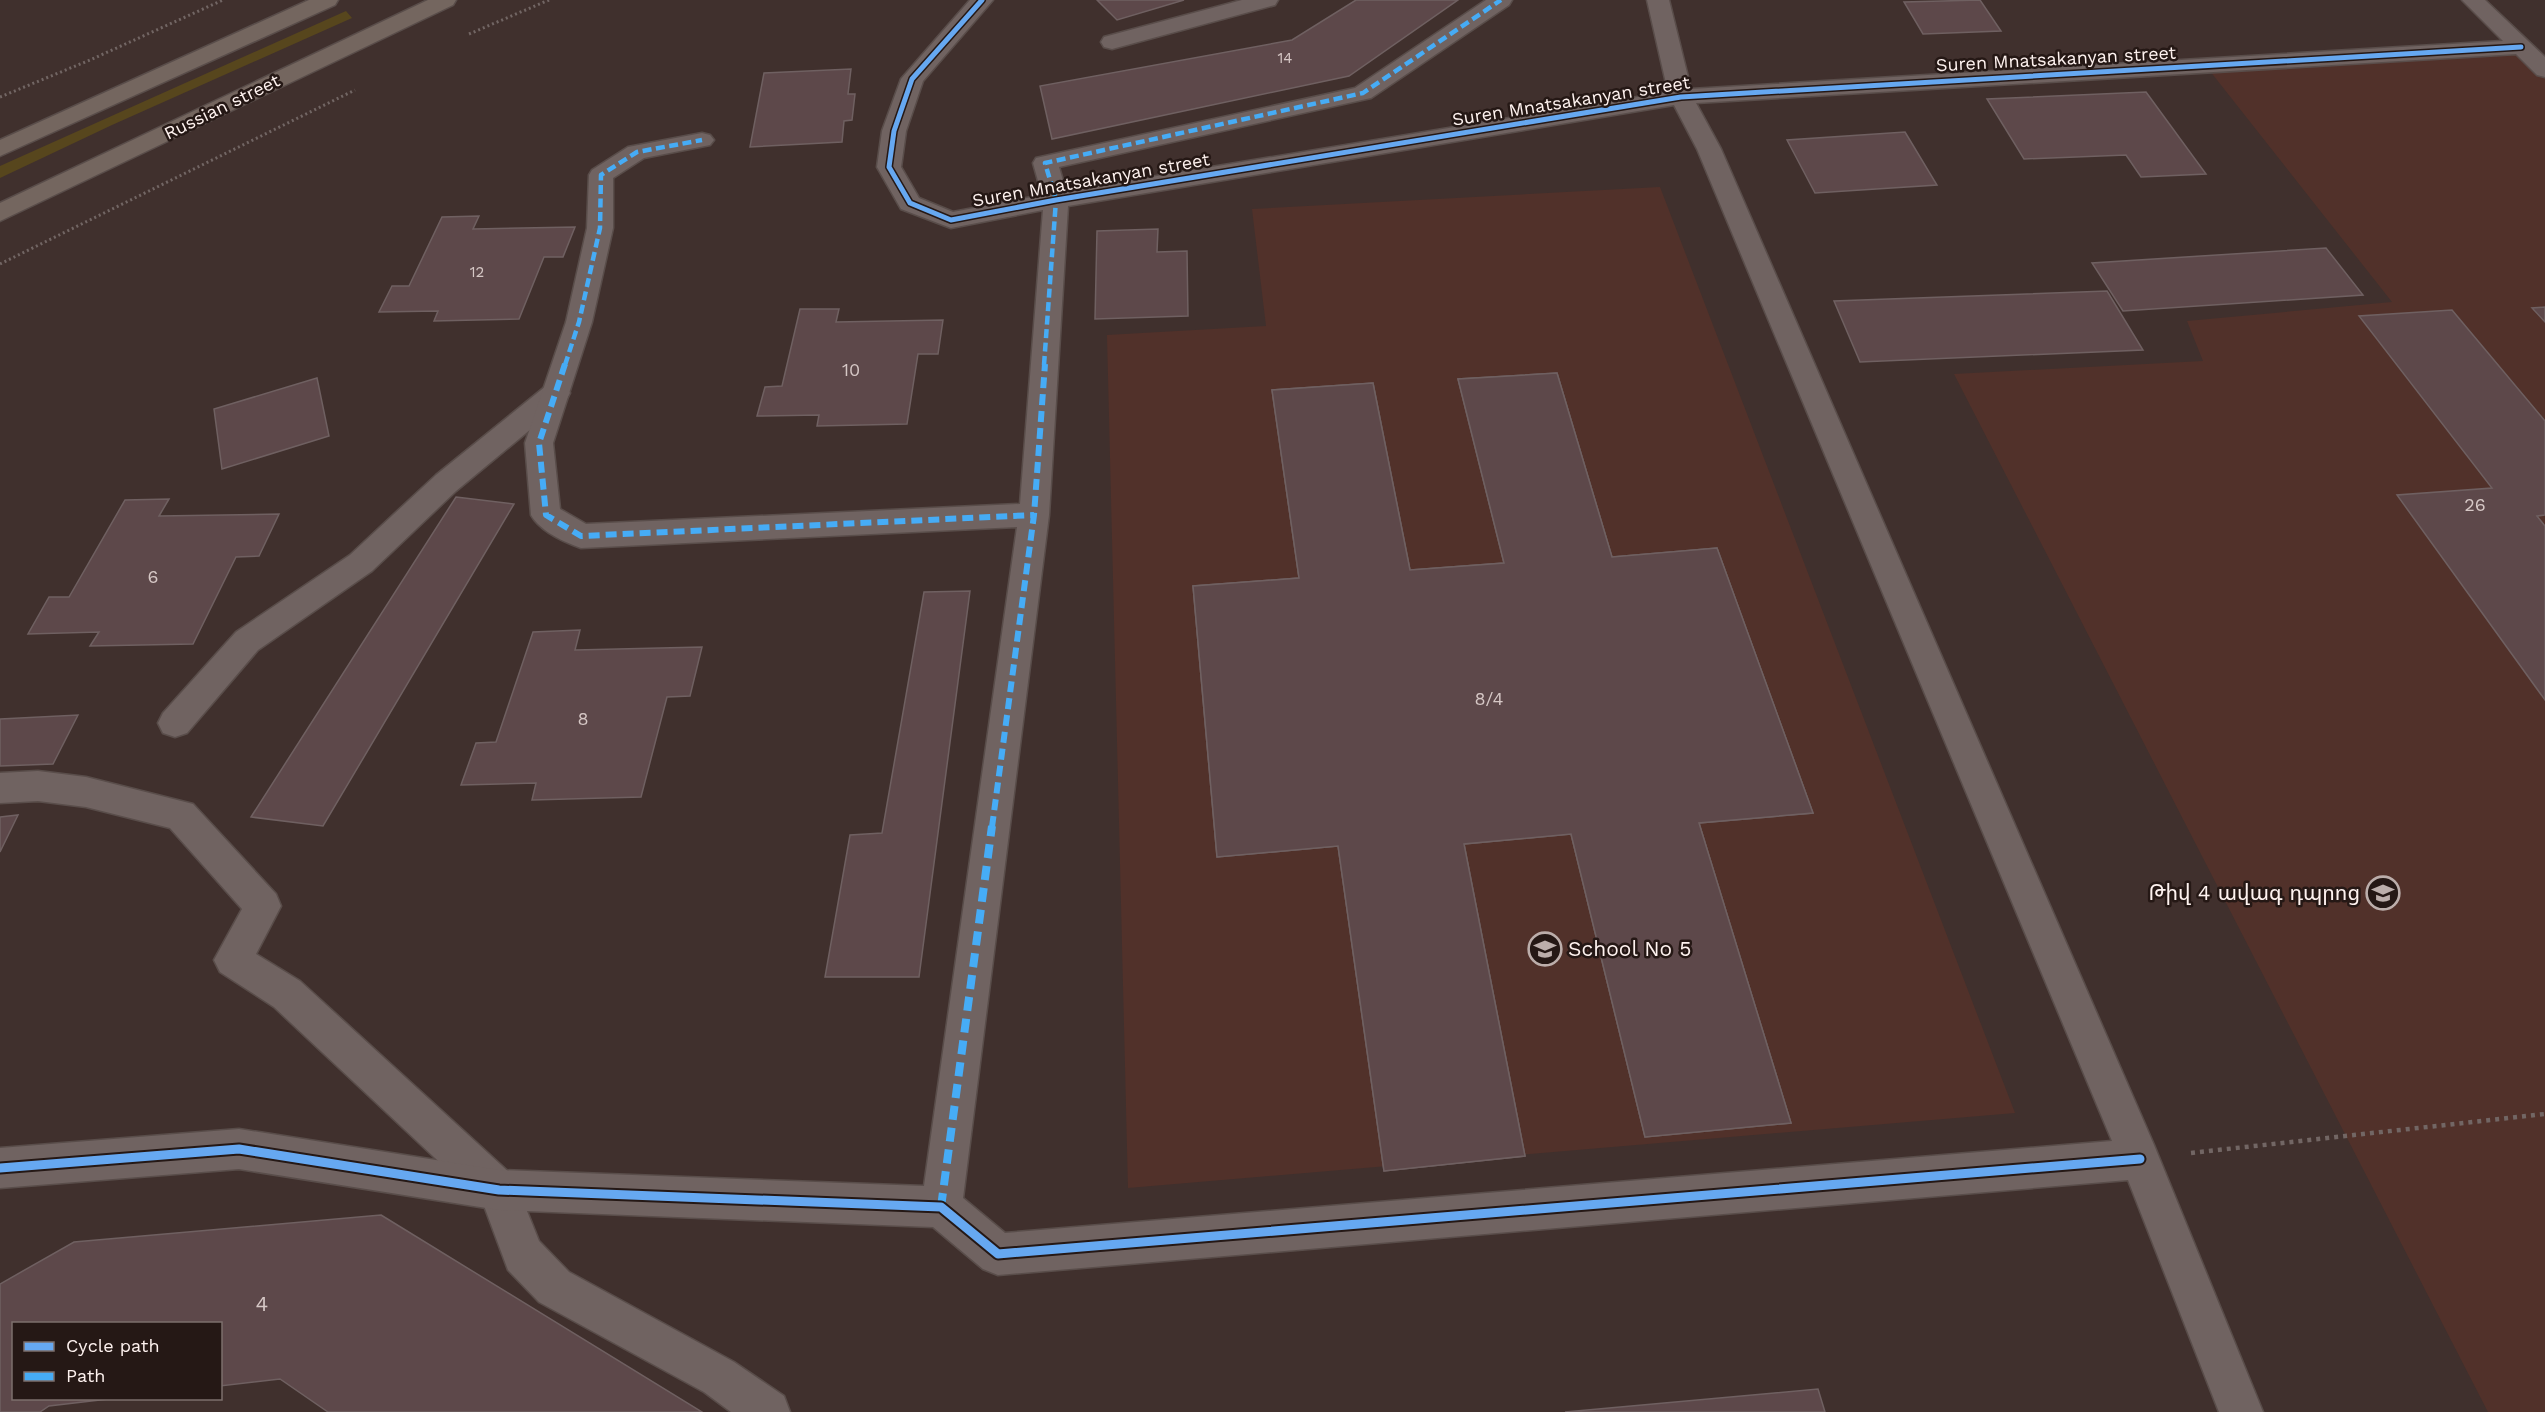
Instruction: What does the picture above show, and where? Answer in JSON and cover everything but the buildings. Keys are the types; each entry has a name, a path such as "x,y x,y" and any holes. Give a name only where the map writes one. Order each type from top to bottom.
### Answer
{"main road":[{"path":"0,148 327,0"},
{"name":"Russian street","path":"0,213 442,0"}],"street":[{"name":"Suren Mnatsakanyan street","path":"982,0 912,80 894,131 889,166 910,203 951,220 1056,200 1681,97 2521,47"},
{"path":"1112,42 1267,0"},
{"path":"941,1207 1035,515 1056,200 1046,163 1363,93 1501,0"},
{"path":"1658,0 1681,97 1714,160 2140,1159 2241,1412"},
{"path":"2473,0 2545,70"},
{"path":"702,140 637,152 601,175 600,228 579,322 539,443 546,515 581,536 1035,515"},
{"path":"175,723 247,641 361,564 446,483 556,393"},
{"path":"0,789 38,786 86,792 181,815 262,906 233,960 287,994 499,1190 523,1255 554,1287 719,1377 768,1412"},
{"path":"0,1168 239,1149 499,1190 941,1207 998,1254 2140,1159"}],"path":[{"path":"0,97 90,60 223,0"},
{"path":"464,37 549,0"},
{"path":"0,264 360,88"},
{"path":"2140,1159 2545,1114"}],"shaded area":[{"path":"346,11 352,18 112,125 0,178 0,166"},
{"name":"Թիվ 4 ավագ դպրոց","path":"2521,47 2545,70 2545,1412 2488,1412 1954,374 2203,361 2187,321 2392,302 2206,66"},
{"path":"1660,187 2015,1113 1128,1188 1107,335 1266,326 1252,209"}],"marked path":[{"path":"941,1207 1034,515 1056,200 1045,163 1363,93 1501,0"},
{"path":"702,140 637,152 601,175 600,228 579,322 539,443 546,515 581,536 1034,515"}],"cycle path":[{"path":"982,0 912,79 894,131 889,167 910,203 951,220 1056,200 1681,97 2521,47"},
{"path":"0,1168 239,1149 499,1190 941,1207 998,1254 2140,1159"}],"place":[{"name":"Թիվ 4 ավագ դպրոց","path":"2383,893"},
{"name":"School No 5","path":"1545,949"}]}
